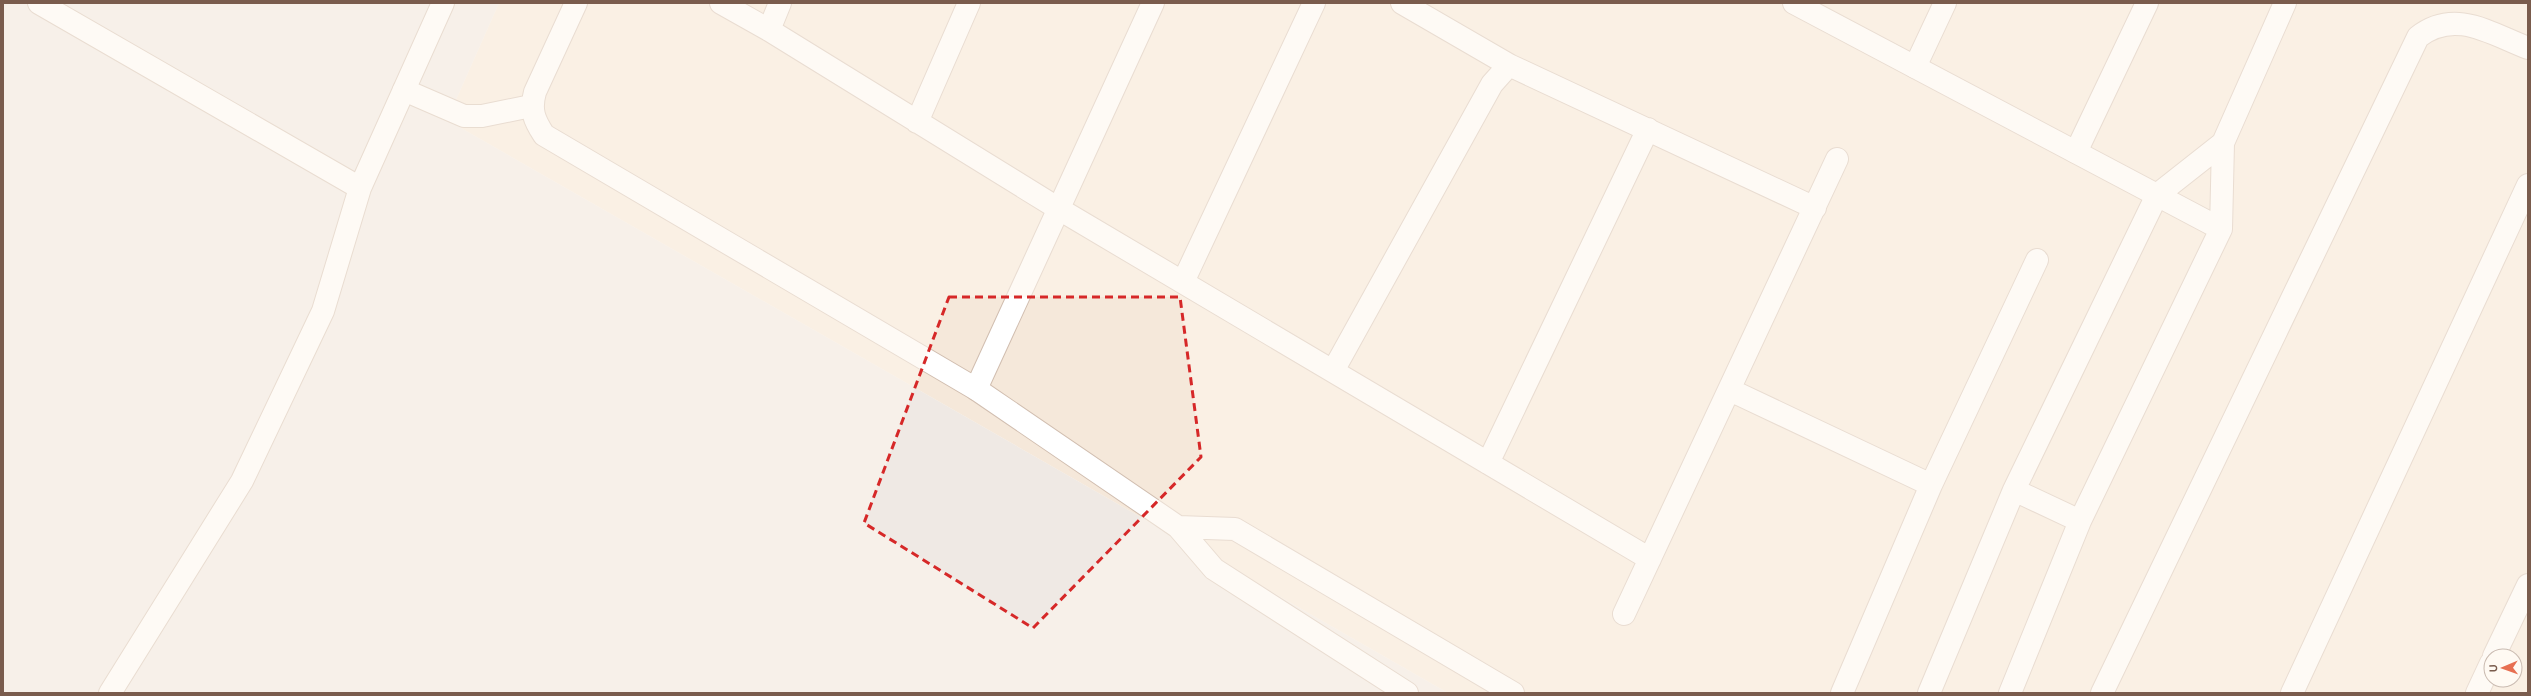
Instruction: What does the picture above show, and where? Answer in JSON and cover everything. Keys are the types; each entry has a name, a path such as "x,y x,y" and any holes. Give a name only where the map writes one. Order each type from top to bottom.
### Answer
{"street":[{"path":"39,3 360,188"},
{"path":"110,693 242,481 323,311 360,188 443,3"},
{"path":"576,3 535,92 531,106 535,121 544,135 976,389 1178,527 1214,569 1407,693"},
{"path":"721,3 769,30 1059,209 1650,559"},
{"path":"769,30 780,3"},
{"path":"917,122 969,3"},
{"path":"976,389 1153,3"},
{"path":"1183,282 1314,3"},
{"path":"1402,3 1509,65 1815,208"},
{"path":"1794,3 2221,229"},
{"path":"1915,67 1944,3"},
{"path":"2076,152 2147,3"},
{"path":"2010,693 2080,521 2221,229 2223,143 2285,3"},
{"path":"2102,693 2418,37 2430,28 2452,23 2469,25 2528,48"},
{"path":"1333,371 1492,84 1509,65"},
{"path":"404,90 464,116 482,116 531,106"},
{"path":"1488,462 1648,130"},
{"path":"1929,693 2014,490 2157,195 2223,143"},
{"path":"1624,614 1837,160"},
{"path":"2292,693 2528,185"},
{"path":"1842,693 1931,485 2037,260"},
{"path":"1730,390 1931,485"},
{"path":"2014,490 2080,521"},
{"path":"1178,527 1235,529 1501,690"},
{"path":"2498,648 2528,585"},
{"path":"2477,693 2483,680"}],"highlighted area":[{"path":"949,297 1180,297 1201,457 1033,628 864,523"}],"shaded area":[{"path":"3,3 499,3 447,120 1448,693 3,693"},
{"path":"499,3 2528,3 2528,693 1448,693 447,120"}]}
